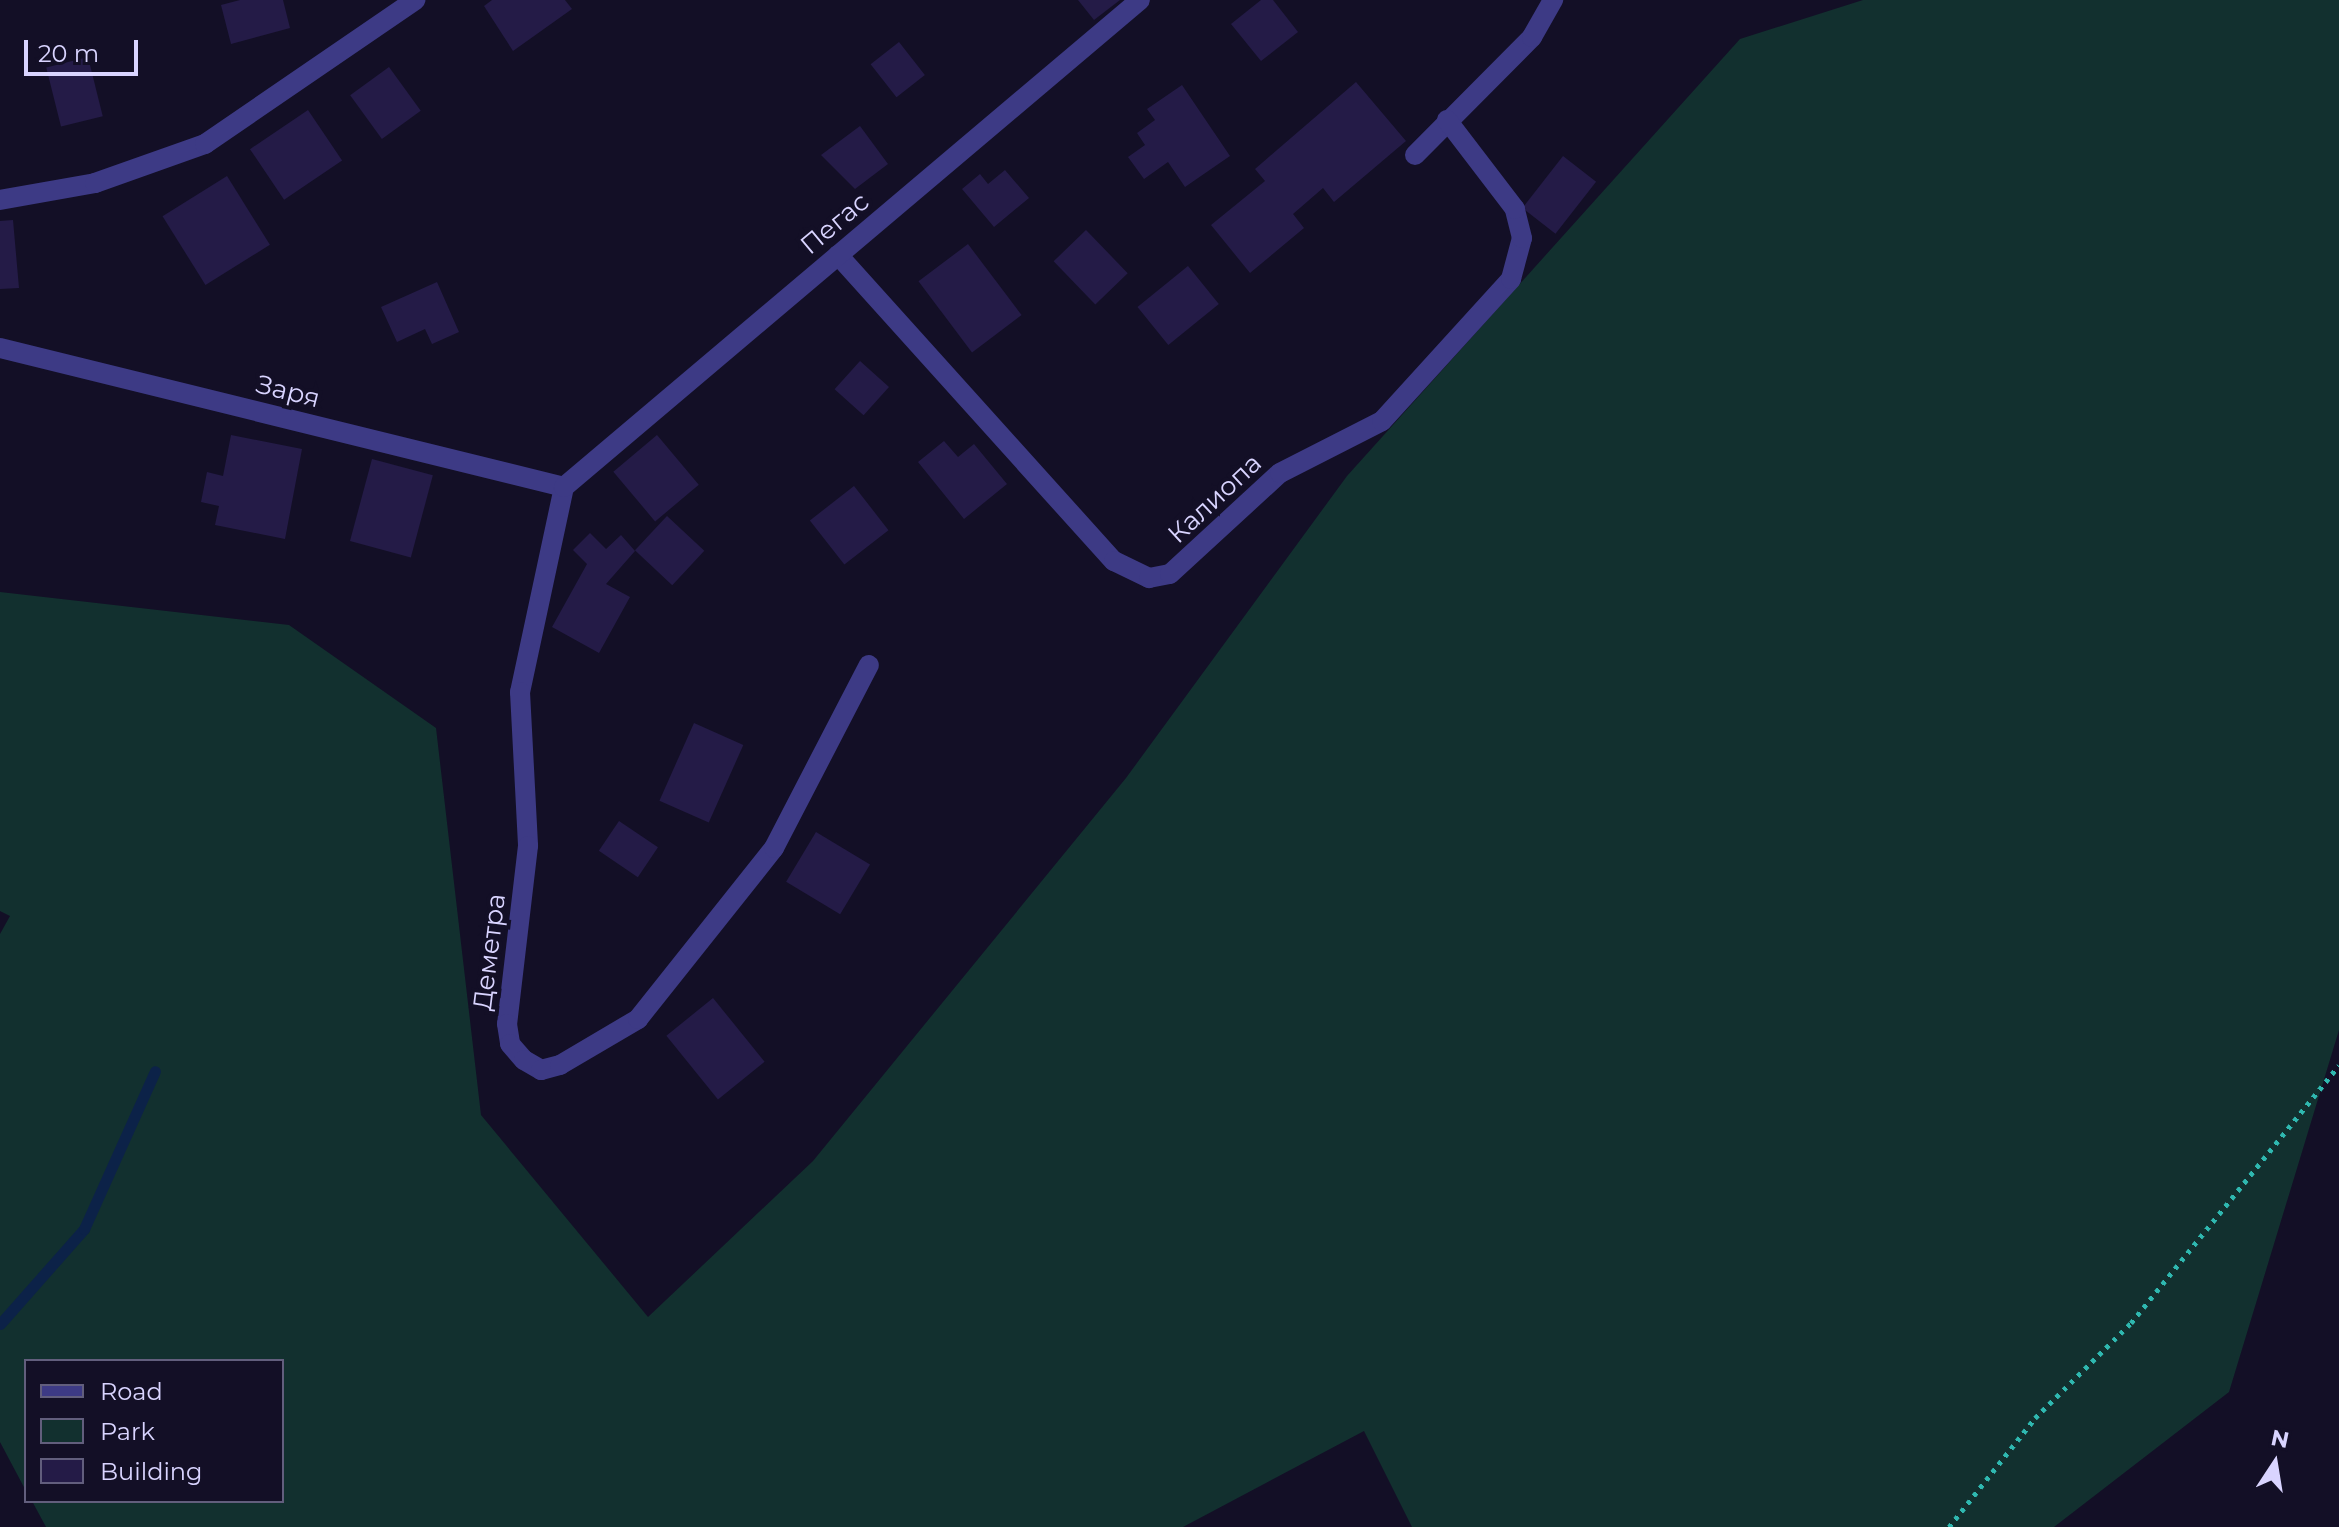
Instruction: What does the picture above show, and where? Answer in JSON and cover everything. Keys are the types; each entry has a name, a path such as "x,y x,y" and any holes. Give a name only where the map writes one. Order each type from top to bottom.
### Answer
{"street":[{"path":"0,200 95,183 205,144 415,0"},
{"name":"Пегас","path":"564,487 1140,0"},
{"path":"1415,155 1532,37 1553,0"},
{"name":"Калиопа","path":"838,255 1114,561 1149,578 1170,574 1280,473 1382,421 1511,279 1522,238 1515,209 1447,120"},
{"name":"Заря","path":"0,348 564,487"},
{"name":"Деметра","path":"564,487 520,692 528,846 507,1024 510,1044 524,1060 541,1070 560,1065 638,1019 774,848 869,665"}],"path":[{"path":"1949,1527 2035,1418 2131,1323 2339,1065"}],"green space":[{"path":"1863,0 2339,0 2339,1030 2229,1392 2054,1527 1412,1527 1364,1431 1183,1527 46,1527 33,1503 284,1503 284,1359 24,1359 24,1487 0,1442 0,934 10,916 0,911 0,592 289,625 436,728 481,1115 648,1317 813,1161 1126,778 1347,476 1740,39"}],"building":[{"path":"240,0 283,0 290,28 231,44 221,5"},
{"path":"492,0 565,0 572,9 513,51 484,6"},
{"path":"1078,0 1120,0 1094,20"},
{"path":"1261,0 1273,0 1298,32 1261,61 1231,24"},
{"path":"899,42 925,75 896,97 871,64"},
{"path":"88,57 103,116 61,127 46,67"},
{"path":"389,67 421,111 382,139 350,95"},
{"path":"1356,82 1406,141 1334,202 1323,188 1293,214 1304,228 1250,273 1211,225 1265,181 1255,169"},
{"path":"1182,85 1230,156 1185,187 1168,162 1144,179 1128,157 1145,145 1137,133 1155,120 1147,109"},
{"path":"308,110 342,161 284,200 250,149"},
{"path":"860,126 888,164 855,189 821,155"},
{"path":"1563,156 1596,182 1555,234 1522,208"},
{"path":"1005,170 1029,198 994,227 962,189 980,174 988,184"},
{"path":"227,176 270,245 205,285 163,216"},
{"path":"13,220 19,288 0,289 0,221"},
{"path":"1086,230 1128,273 1095,304 1054,261"},
{"path":"968,244 1022,315 972,352 918,281"},
{"path":"1188,266 1219,304 1168,345 1137,307"},
{"path":"437,282 459,332 432,344 425,329 397,342 381,307"},
{"path":"860,361 889,387 864,415 835,389"},
{"path":"231,435 302,449 285,539 215,525 219,506 201,502 207,472 223,476"},
{"path":"657,435 699,485 655,521 613,472"},
{"path":"944,441 958,457 974,444 1007,484 964,519 918,462"},
{"path":"372,459 433,475 411,557 350,541"},
{"path":"854,486 888,530 844,565 810,520"},
{"path":"667,516 704,551 672,585 635,550"},
{"path":"590,533 606,549 621,535 635,551 606,584 630,597 599,653 552,627 587,564 573,550"},
{"path":"694,723 743,745 709,823 659,801"},
{"path":"619,821 658,847 638,877 599,851"},
{"path":"816,832 870,864 840,914 786,882"},
{"path":"713,998 765,1062 718,1099 666,1036"}],"waterway":[{"path":"0,1324 84,1229 155,1071"}]}
